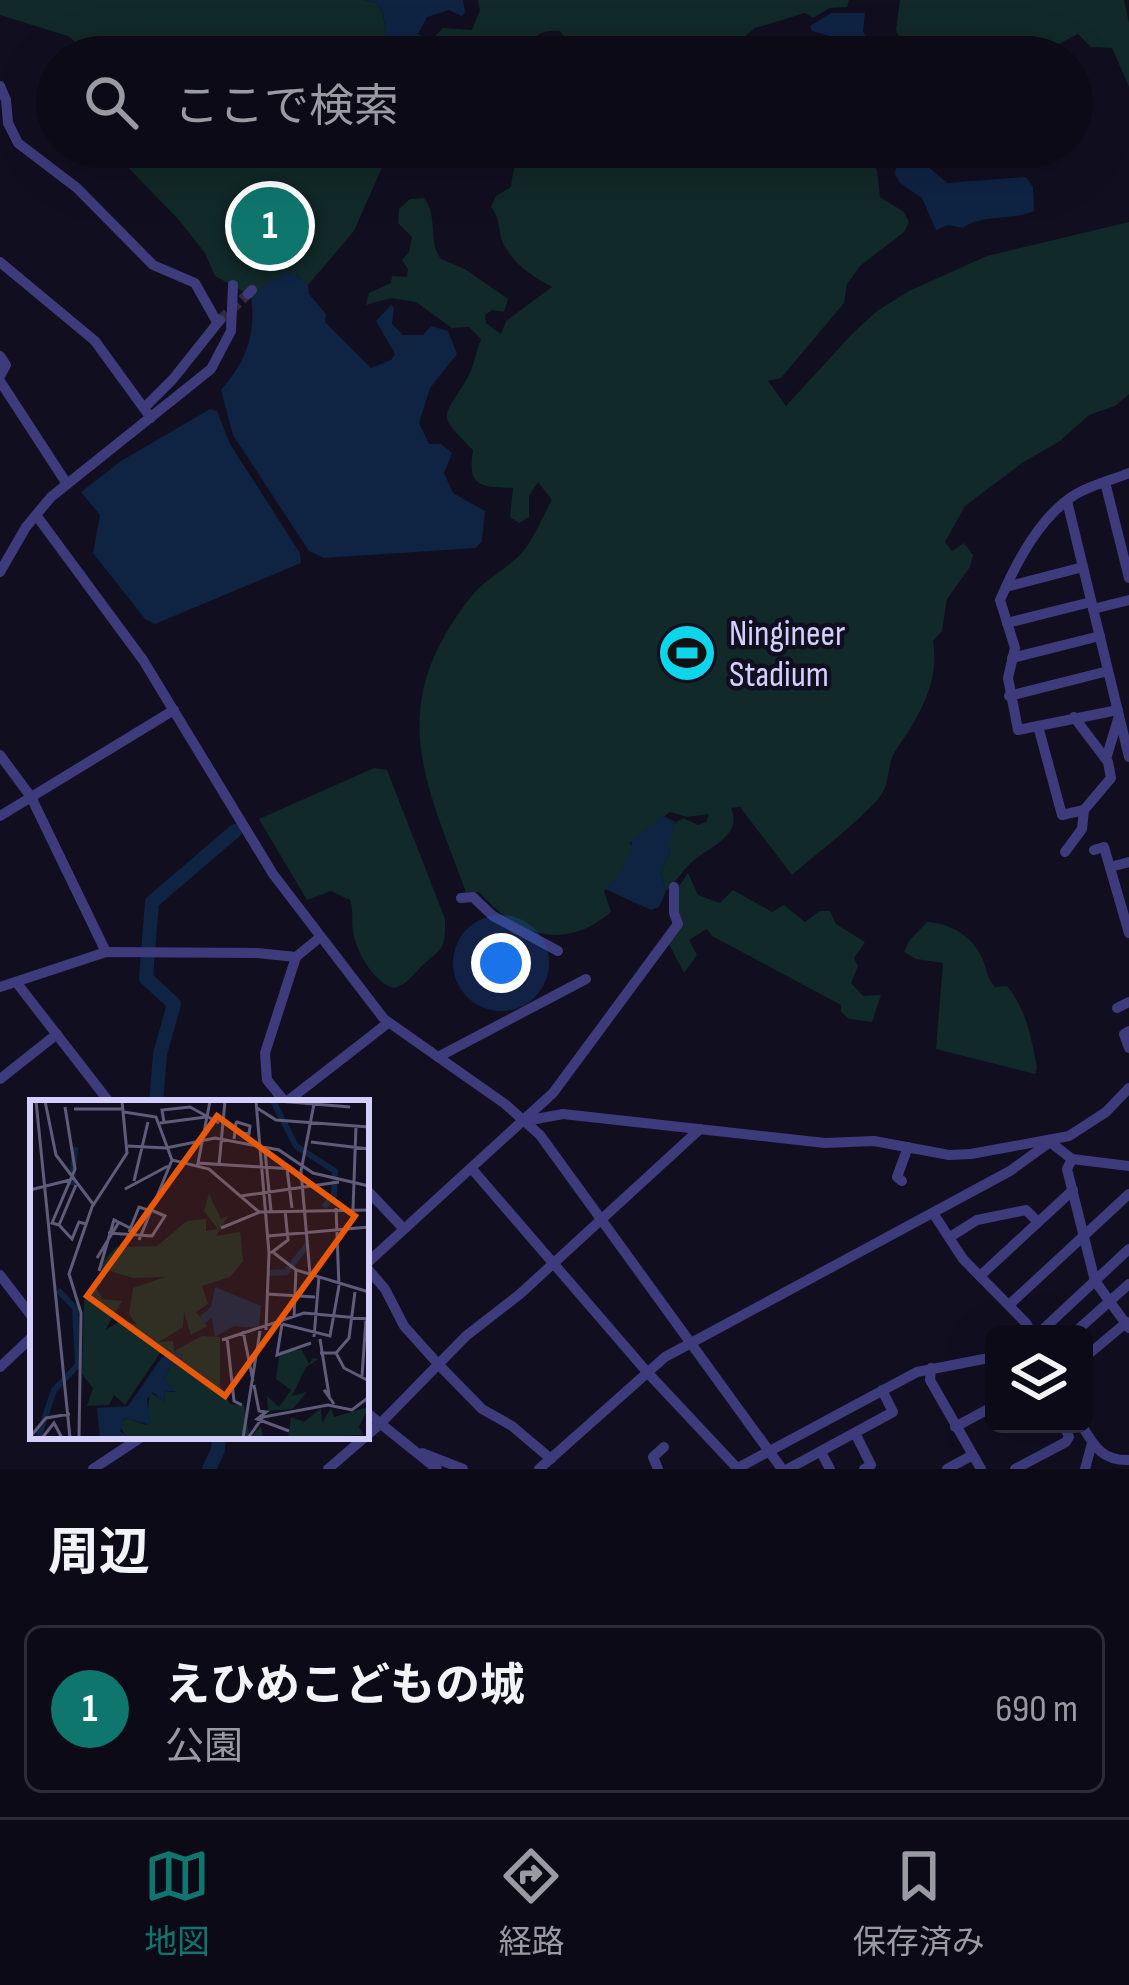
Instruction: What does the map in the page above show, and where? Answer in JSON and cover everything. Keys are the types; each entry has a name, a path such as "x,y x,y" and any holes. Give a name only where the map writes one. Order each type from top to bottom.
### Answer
{"street":[{"path":"0,86 18,143 36,157"},
{"path":"50,168 152,265 195,284 218,321 148,413"},
{"path":"0,262 95,341 148,413"},
{"path":"0,572 36,515 67,484 148,413 194,385 222,353 231,332 233,285"},
{"path":"0,356 6,364 0,379 67,484"},
{"path":"1120,706 1018,730 1009,696 1015,648 1000,600 1023,553 1067,502 1129,473"},
{"path":"1106,482 1129,578"},
{"path":"1067,502 1129,757"},
{"path":"36,515 109,610 273,874 319,938 386,1021 525,1121 553,1150 785,1469 893,1412 882,1390"},
{"path":"1006,587 1083,567"},
{"path":"1007,623 1129,600"},
{"path":"1012,658 1100,637"},
{"path":"1009,696 1108,671"},
{"path":"1106,759 1120,706"},
{"path":"0,816 174,710"},
{"path":"1065,852 1082,829 1084,810 1112,778 1106,759 1074,718"},
{"path":"1038,726 1062,815 1084,810"},
{"path":"0,755 31,797 106,952"},
{"path":"1094,850 1105,848 1129,933"},
{"path":"1110,867 1129,862"},
{"path":"369,1262 525,1121 565,1077 678,924 674,887"},
{"path":"461,898 473,897 494,916 558,951"},
{"path":"284,1100 267,1080 265,1053 296,957 319,938"},
{"path":"0,987 106,952 296,957"},
{"path":"438,1057 586,979"},
{"path":"16,982 108,1100"},
{"path":"290,1100 386,1021"},
{"path":"1129,1031 1124,1034 1129,1048"},
{"path":"0,1079 57,1034"},
{"path":"539,1469 647,1372 691,1341 1010,1171 1051,1142 1093,1123 1129,1088"},
{"path":"525,1121 563,1114 825,1143 874,1141 949,1155 1051,1142 1072,1159 1129,1166"},
{"path":"369,1434 466,1336 700,1129"},
{"path":"897,1177 908,1147"},
{"path":"1072,1159 1067,1169 1095,1281 1128,1324 1093,1351"},
{"path":"472,1169 736,1469 931,1368 985,1359"},
{"path":"980,1276 1072,1190"},
{"path":"369,1192 403,1228"},
{"path":"1009,1305 1129,1194"},
{"path":"950,1237 977,1220 1026,1210 1038,1222"},
{"path":"933,1213 980,1276 1027,1325"},
{"path":"1045,1325 1129,1249"},
{"path":"369,1269 404,1326 439,1365 482,1409 512,1426 551,1459"},
{"path":"0,1275 30,1314"},
{"path":"1083,1325 1129,1284"},
{"path":"0,1367 30,1339"},
{"path":"931,1368 930,1380 981,1469"},
{"path":"956,1427 985,1411"},
{"path":"369,1415 437,1469"},
{"path":"855,1433 872,1465 864,1469"},
{"path":"1016,1469 1066,1442 1067,1433"},
{"path":"1086,1433 1110,1460 1129,1460"},
{"path":"93,1469 137,1439"},
{"path":"328,1469 363,1439"},
{"path":"1085,1469 1092,1443"},
{"path":"652,1467 653,1457 664,1447"},
{"path":"417,1451 463,1469"},
{"path":"820,1452 830,1469"},
{"path":"947,1469 971,1456"}],"green space":[{"path":"0,0 365,0 377,3 383,13 386,36 68,36 0,15"},
{"path":"478,0 849,0 847,7 830,8 813,18 805,13 755,28 745,36 564,36 553,31 537,36 435,36 443,28 472,30 480,10"},
{"path":"900,0 1124,0 1129,23 1129,87 1112,48 1093,47 1093,36 899,36"},
{"path":"128,168 382,168 354,231 308,285 296,275 251,296 215,276 205,253"},
{"path":"876,168 880,197 904,212 909,222 904,232 860,266 847,284 844,303 781,378 768,381 786,406 853,333 909,291 987,256 1129,222 1129,394 1115,406 1089,415 1060,441 965,506 945,542 952,551 964,543 973,555 970,567 947,599 942,631 933,641 933,671 926,698 893,755 882,794 792,875 740,807 731,808 734,817 729,833 693,861 666,891 661,872 671,851 666,844 672,825 683,818 698,825 709,814 687,817 670,812 630,843 633,849 604,891 611,912 576,932 559,935 526,928 479,892 466,892 426,778 420,743 420,709 444,637 475,592 524,550 552,500 538,482 529,496 529,517 519,523 510,517 513,488 492,487 474,478 473,450 448,421 481,339 469,327 452,328 416,302 391,298 366,305 369,293 391,283 392,276 407,277 402,260 412,237 398,223 399,209 410,199 424,198 441,259 465,269 508,299 504,312 492,310 485,315 486,323 501,334 506,321 552,287 509,254 491,207 496,196 511,187 514,169"},
{"path":"374,768 387,770 445,919 440,950 394,988 380,980 362,957 350,900 331,891 307,900 259,819"},
{"path":"688,873 698,895 720,903 733,890 772,912 784,905 805,922 820,911 830,911 836,924 865,942 854,958 858,966 851,983 863,996 881,995 872,1022 849,1019 841,1005 712,936 707,929 689,940 697,955 684,973 669,944 678,888"},
{"path":"927,922 952,928 967,938 995,987 1007,986 1014,995 1030,1035 1035,1074 936,1049 943,963 904,952"}],"water":[{"path":"365,0 463,0 465,12 462,16 449,10 427,17 418,36 386,36 377,3"},
{"path":"831,13 865,13 865,36 829,36 810,26"},
{"path":"896,168 930,168 947,183 1026,177 1033,187 1034,211 936,230 922,198 895,174"},
{"path":"283,273 296,275 308,285 309,294 326,314 325,322 371,368 395,354 376,321 391,305 392,324 403,335 423,335 431,326 448,331 457,354 430,388 419,423 429,444 441,444 452,453 444,473 453,493 485,511 482,541 476,548 324,558 309,551 233,435 221,390 248,346 251,296"},
{"path":"210,409 217,411 230,444 300,553 301,563 155,624 145,619 93,553 100,515 81,492 121,461"},
{"path":"663,816 676,822 661,872 666,891 659,907 651,910 605,889 623,866 632,840"}],"waterway":[{"path":"156,1100 160,1054 174,1004 146,978 152,902 235,831"},
{"path":"209,1469 219,1439"}],"tunnel":[{"path":"220,320 248,294"}],"place":[{"name":"えひめこどもの城","path":"270,226"},
{"name":"Ningineer Stadium","path":"687,653"}]}
